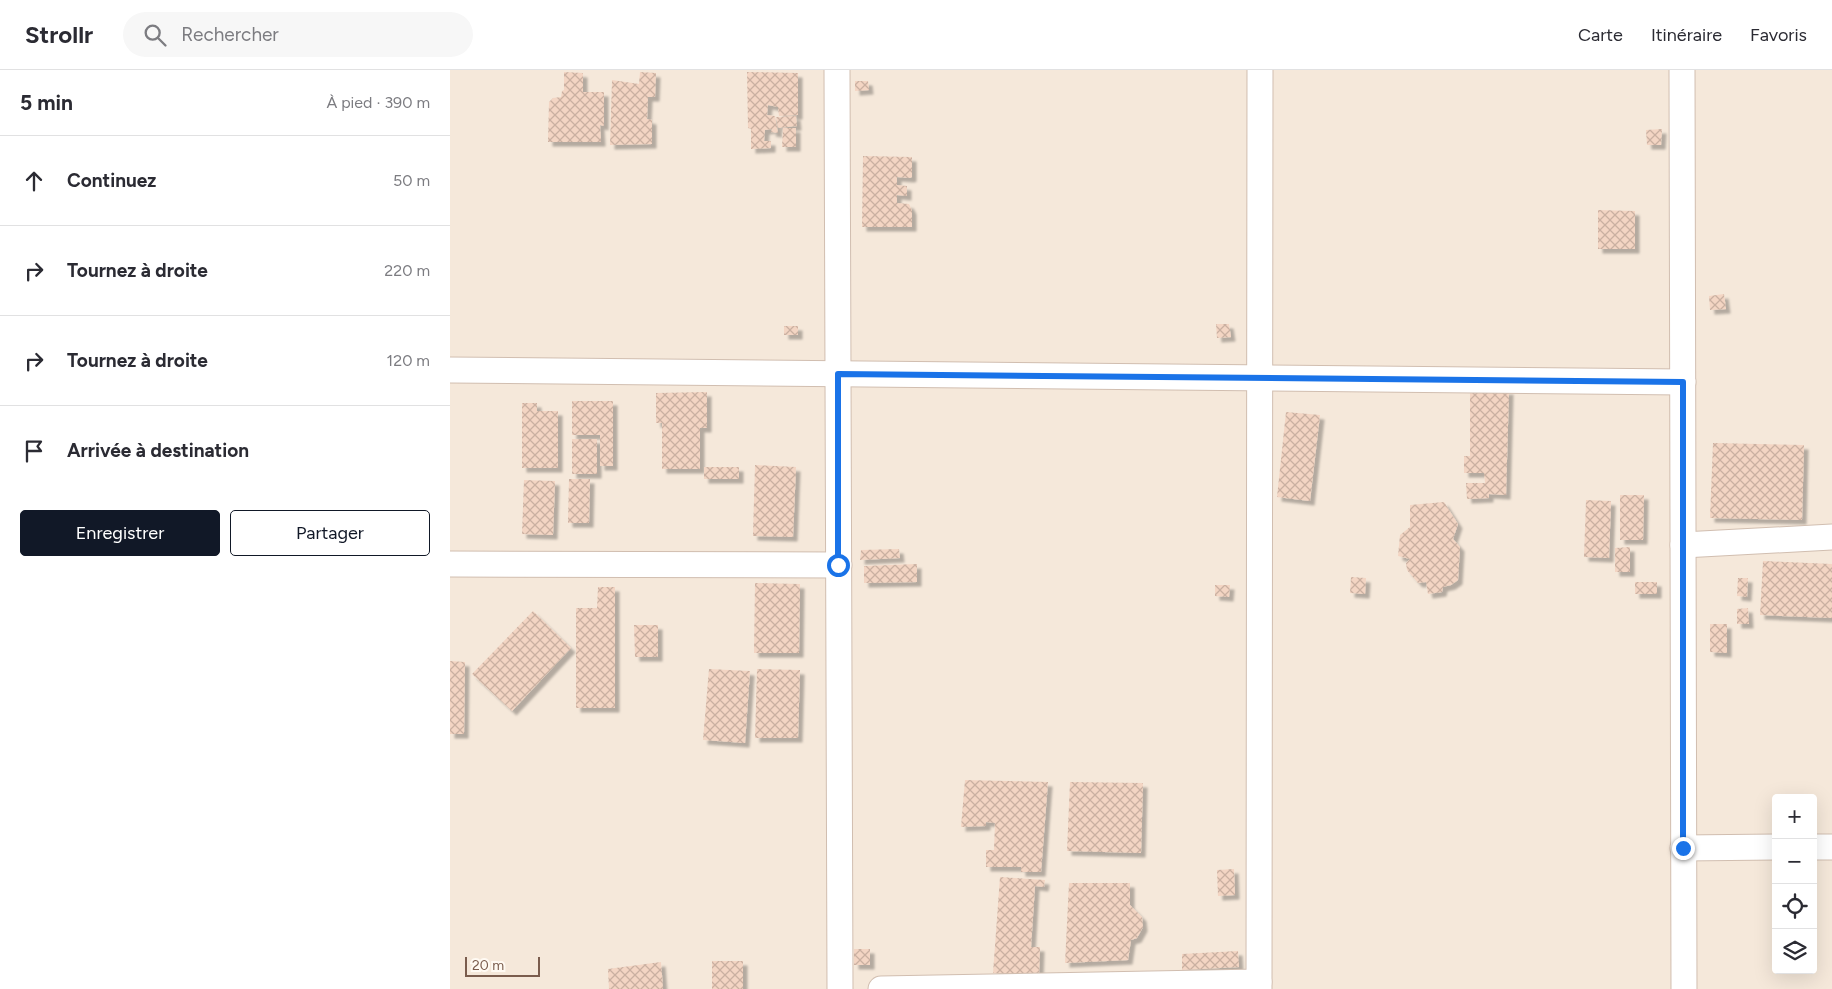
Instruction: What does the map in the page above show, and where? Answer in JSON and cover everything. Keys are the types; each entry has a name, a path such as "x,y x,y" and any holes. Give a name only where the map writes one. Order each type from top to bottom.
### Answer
{"street":[{"path":"837,70 840,989"},
{"path":"881,989 1259,985 1260,70"},
{"path":"1682,70 1684,989"},
{"path":"450,370 1683,382"},
{"path":"1683,545 1832,537"},
{"path":"450,564 838,565"},
{"path":"1683,848 1772,847"},
{"path":"1817,847 1832,847"}],"shaded area":[{"path":"450,70 1832,70 1832,989 450,989"}],"building":[{"path":"564,72 583,73 583,92 604,92 604,126 600,125 601,142 548,142 549,102 553,98 561,97 564,90"},
{"path":"640,72 656,73 655,97 648,97 647,119 652,120 652,144 610,145 612,80 639,84"},
{"path":"747,72 798,73 798,115 779,116 778,107 768,105 767,115 775,116 778,133 771,132 772,129 765,130 764,141 771,141 771,148 751,149 751,129 748,128"},
{"path":"855,81 868,81 869,90 855,91"},
{"path":"796,116 797,126 778,128 776,117"},
{"path":"783,128 796,128 796,147 782,147"},
{"path":"1662,129 1661,145 1647,145 1646,130"},
{"path":"863,156 912,157 912,177 897,177 897,185 907,186 907,196 897,195 897,203 909,204 912,210 912,227 862,227"},
{"path":"1598,210 1635,211 1635,249 1598,249"},
{"path":"1724,294 1726,309 1710,310 1709,296"},
{"path":"1216,324 1229,324 1231,337 1217,338"},
{"path":"784,326 798,326 798,335 784,335"},
{"path":"1509,390 1506,495 1489,494 1489,498 1467,499 1466,483 1485,483 1484,473 1464,473 1464,456 1470,456 1470,393"},
{"path":"707,392 707,428 700,428 700,469 662,469 662,423 656,423 656,393"},
{"path":"572,401 613,401 613,466 600,466 600,435 572,435"},
{"path":"522,403 537,403 537,411 558,411 558,468 522,468"},
{"path":"1286,412 1320,415 1310,501 1277,497"},
{"path":"572,439 597,439 597,474 572,474"},
{"path":"1713,443 1804,445 1802,520 1710,518"},
{"path":"755,465 796,467 793,537 753,536"},
{"path":"704,467 739,467 739,479 704,479"},
{"path":"569,479 590,479 589,523 568,523"},
{"path":"524,480 555,481 553,535 522,534"},
{"path":"1620,495 1644,495 1643,540 1620,540"},
{"path":"1586,500 1611,501 1609,558 1584,557"},
{"path":"1444,502 1458,524 1453,539 1460,547 1458,580 1451,585 1443,587 1442,592 1428,594 1426,582 1418,583 1407,570 1406,563 1410,559 1398,556 1400,535 1410,527 1410,505"},
{"path":"1630,547 1630,572 1615,572 1615,548"},
{"path":"899,549 900,558 860,560 861,550"},
{"path":"1763,561 1832,564 1832,618 1760,615"},
{"path":"917,564 917,582 864,583 864,566"},
{"path":"1351,577 1366,578 1365,594 1350,593"},
{"path":"1738,578 1748,578 1747,597 1737,596"},
{"path":"1635,582 1657,582 1657,594 1635,594"},
{"path":"755,583 800,584 799,653 754,653"},
{"path":"1215,585 1230,585 1229,597 1215,596"},
{"path":"598,587 615,587 615,708 576,708 576,608 597,608"},
{"path":"1748,608 1749,624 1737,624 1737,609"},
{"path":"533,611 571,648 512,711 472,674"},
{"path":"1710,624 1727,624 1727,653 1710,652"},
{"path":"634,625 658,625 658,657 635,657"},
{"path":"450,661 465,662 464,734 450,734"},
{"path":"709,669 750,671 745,743 703,740"},
{"path":"757,669 800,670 798,738 755,738"},
{"path":"965,780 1048,782 1041,872 1021,872 1021,867 986,867 986,850 994,850 995,823 986,822 986,826 961,827"},
{"path":"1070,782 1143,783 1141,853 1067,851"},
{"path":"1234,869 1235,895 1218,896 1217,870"},
{"path":"1000,877 1045,880 1044,887 1035,886 1031,947 1040,947 1039,975 993,973"},
{"path":"1069,883 1130,883 1130,905 1142,917 1143,927 1137,938 1131,940 1128,960 1065,963"},
{"path":"854,949 870,949 870,965 854,965"},
{"path":"1238,951 1239,967 1182,970 1182,954"},
{"path":"712,961 743,961 743,989 712,989"},
{"path":"661,962 663,989 609,989 608,969"}],"route":[{"path":"838,565 838,374 1683,382 1683,848"}]}
